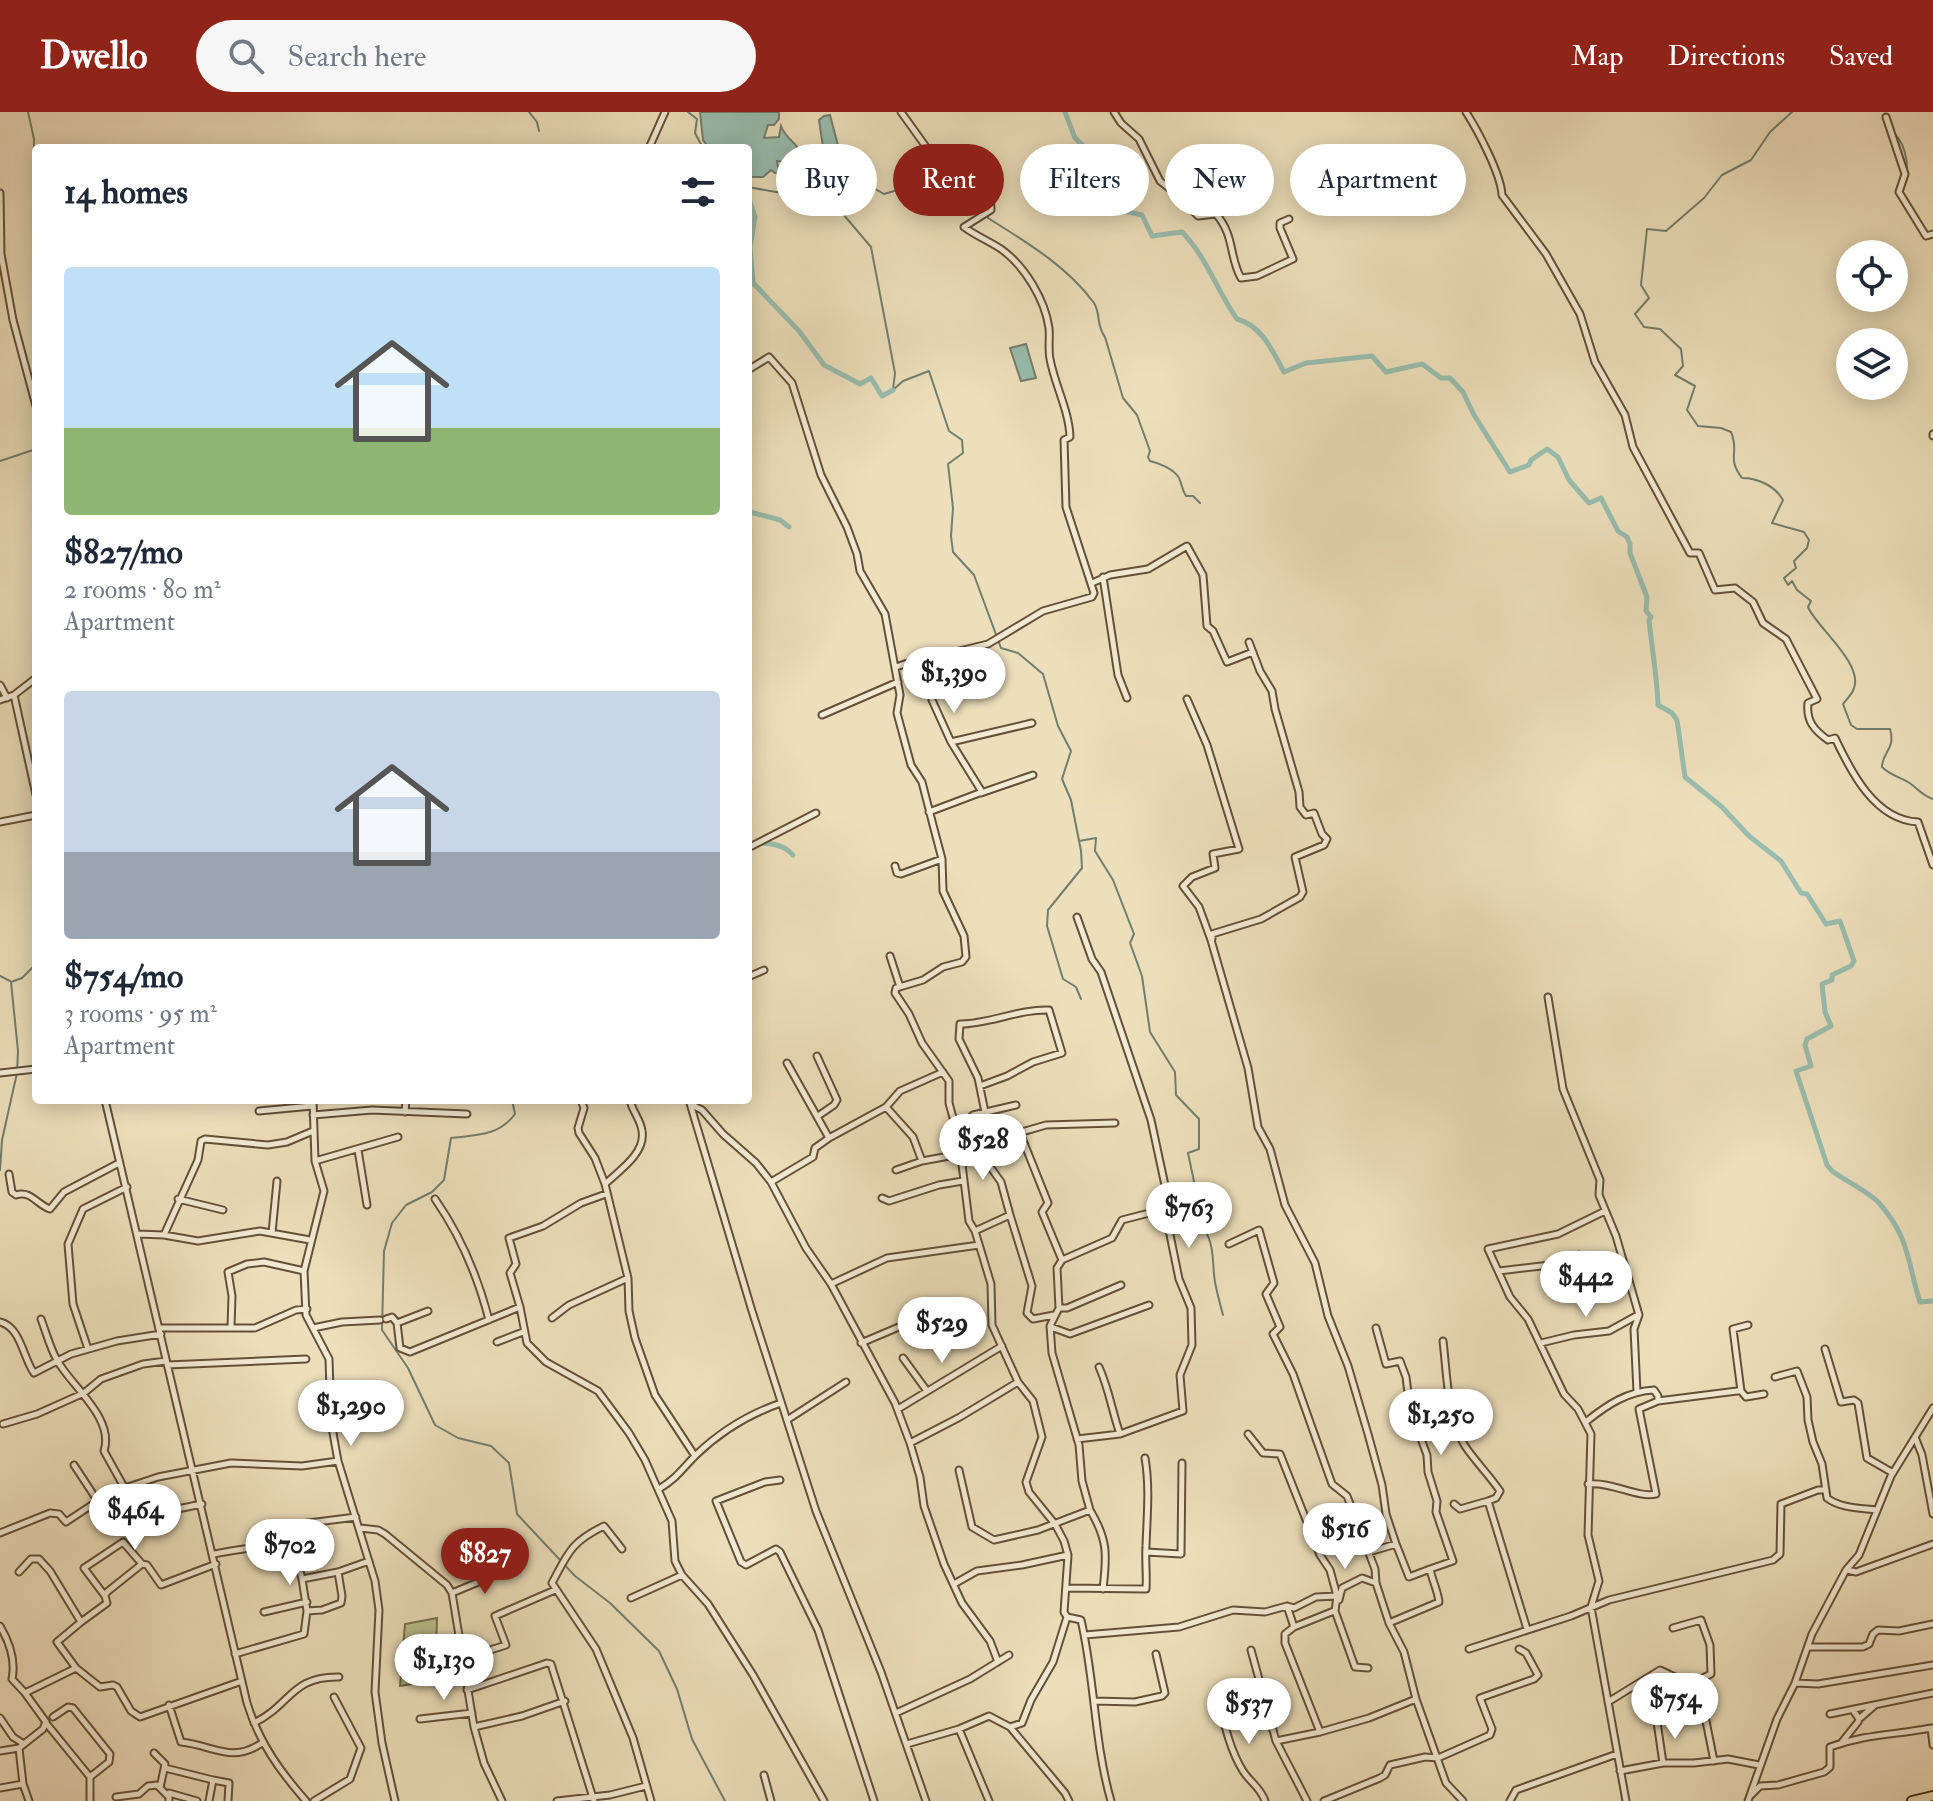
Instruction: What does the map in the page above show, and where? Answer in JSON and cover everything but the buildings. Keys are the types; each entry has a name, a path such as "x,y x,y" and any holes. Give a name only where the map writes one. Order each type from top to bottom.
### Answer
{"main road":[{"path":"1912,1801 1933,1796"}],"street":[{"path":"651,144 665,112"},
{"path":"896,667 940,652 951,653 998,640 1043,611 1092,597 1092,583 1066,507 1064,440 1070,437 1067,412 1061,402 1050,357 1049,329 1041,298 1002,250 964,227 991,210 990,190 957,157 935,155 929,151 901,112"},
{"path":"1114,112 1139,139 1160,181 1198,216 1219,216 1229,234 1241,278 1257,276 1293,259 1280,228 1280,223 1289,219"},
{"path":"1466,112 1479,132 1502,183 1502,195 1546,254 1580,314 1595,362 1625,415 1633,447 1690,553 1699,553 1715,590 1735,588 1753,602 1763,623 1786,639 1817,699 1808,703 1811,726 1828,740 1835,738 1852,773 1873,800 1908,822 1918,822 1933,865"},
{"path":"1886,117 1905,174 1899,192 1926,236 1933,234"},
{"path":"0,193 1,254 13,320 32,391"},
{"path":"752,368 769,357 792,383 821,475 847,527 860,571 885,614 900,695 897,713 911,765 922,782 942,859 943,891 964,936 966,957 962,962 943,967 923,980 896,988 895,993 922,1043 949,1081 949,1103 959,1145 969,1221 991,1284 992,1325 1018,1382 1033,1401 1042,1437 1026,1482 1029,1492 1055,1524 1068,1555 1064,1612 1067,1617 1053,1662 1022,1723 1010,1727"},
{"path":"1092,583 1121,572 1143,571 1187,546 1203,575 1207,626 1213,631 1227,662 1253,652"},
{"path":"1103,577 1118,675 1127,698"},
{"path":"1211,940 1212,934 1261,919 1300,897 1303,892 1295,857 1324,845 1327,839 1314,813 1306,815 1300,807 1299,792 1272,691 1249,642"},
{"path":"0,700 11,697 32,681"},
{"path":"822,715 898,682"},
{"path":"0,685 11,697 32,779"},
{"path":"1187,699 1207,745 1239,849 1213,854 1215,868 1192,877 1183,886 1199,907 1211,940 1248,1068 1258,1127 1270,1149 1285,1205 1315,1263 1328,1316 1348,1366 1368,1434 1382,1485 1386,1514 1409,1577 1453,1561 1436,1512 1437,1501 1421,1434 1410,1409 1406,1377 1400,1361 1386,1364 1376,1328"},
{"path":"932,700 951,742 981,793"},
{"path":"951,742 1032,723"},
{"path":"929,812 1033,775"},
{"path":"752,846 816,813"},
{"path":"0,822 32,816"},
{"path":"895,866 897,873 901,874 942,859"},
{"path":"1077,917 1092,959 1101,972 1151,1120 1169,1204 1165,1209 1122,1220 1112,1238 1062,1260 1057,1268 1059,1308 1050,1326 1052,1353 1077,1439 1082,1481 1090,1510 1103,1531 1107,1546 1103,1589"},
{"path":"890,956 900,987"},
{"path":"752,975 764,970"},
{"path":"1548,997 1563,1089 1600,1180 1599,1195 1616,1236 1639,1315 1634,1329 1637,1392"},
{"path":"980,1086 1033,1062 1062,1053 1049,1010 1025,1012 977,1024 960,1024 959,1039 974,1068 985,1112"},
{"path":"817,1056 837,1100 818,1116"},
{"path":"787,1063 829,1138"},
{"path":"0,1073 32,1069"},
{"path":"771,1182 813,1157 815,1148 829,1138 886,1107 900,1091 943,1072"},
{"path":"106,1104 214,1554 235,1654 254,1723 262,1743 306,1801"},
{"path":"259,1111 305,1104"},
{"path":"312,1104 315,1161 324,1191 304,1271 306,1315 329,1359 331,1422 338,1461 375,1581 379,1610 375,1692 395,1801"},
{"path":"372,1110 373,1104"},
{"path":"405,1112 406,1104"},
{"path":"582,1104 579,1133 595,1158 605,1184 628,1278 629,1311 645,1367 655,1395 695,1456"},
{"path":"605,1184 641,1144 642,1128 632,1104"},
{"path":"691,1104 699,1138 816,1511 896,1713 926,1801"},
{"path":"694,1104 756,1163 771,1182 806,1248 831,1284 898,1409 920,1477 924,1506 954,1584 972,1619 990,1641 998,1662"},
{"path":"957,1134 973,1115 1016,1105"},
{"path":"886,1107 913,1137 922,1161"},
{"path":"313,1115 372,1110 467,1114"},
{"path":"959,1145 1046,1125 1115,1123"},
{"path":"164,1235 198,1160 199,1145 205,1139 268,1145 287,1142 313,1131"},
{"path":"1020,1133 1048,1203 1042,1212 1062,1260"},
{"path":"315,1161 398,1137"},
{"path":"982,1142 991,1168 1001,1182 1032,1286 1027,1313 1033,1319 1054,1315"},
{"path":"358,1150 367,1205"},
{"path":"896,1170 922,1161 960,1154"},
{"path":"9,1174 12,1192 30,1195 50,1209 64,1192 119,1163"},
{"path":"272,1233 277,1181"},
{"path":"882,1198 889,1201 939,1185 963,1181"},
{"path":"88,1349 73,1304 68,1244 83,1209 127,1187"},
{"path":"606,1194 581,1203 543,1226 509,1238 516,1264 510,1273 520,1307 523,1332 527,1343 546,1362 598,1391 629,1433 672,1521 675,1561 682,1575 708,1604 753,1675 824,1801"},
{"path":"178,1199 223,1210"},
{"path":"435,1199 445,1211 477,1279 489,1320"},
{"path":"1605,1211 1558,1234 1488,1249 1510,1297 1528,1319 1541,1343 1564,1394 1587,1421 1592,1446 1588,1535 1599,1581 1591,1607 1626,1801"},
{"path":"975,1231 1010,1215"},
{"path":"1077,1439 1120,1434 1183,1411 1180,1375 1192,1345 1191,1308 1179,1279 1168,1225"},
{"path":"1229,1244 1259,1230 1274,1283 1266,1294 1280,1327 1273,1334 1293,1374 1332,1484 1347,1496 1369,1552 1389,1623 1404,1652 1416,1699 1446,1783 1463,1801"},
{"path":"138,1234 198,1241 245,1232 310,1240"},
{"path":"831,1284 887,1258 979,1245"},
{"path":"1499,1271 1550,1265 1579,1255"},
{"path":"231,1327 232,1296 228,1272 247,1264 264,1262 304,1271"},
{"path":"552,1318 569,1305 628,1278"},
{"path":"1059,1308 1067,1308 1121,1285"},
{"path":"1050,1326 1070,1334 1149,1305"},
{"path":"313,1328 392,1317 397,1323 400,1348 405,1352 520,1307"},
{"path":"0,1322 7,1323 16,1334 32,1372 37,1373 88,1349 161,1331 255,1328 296,1310 307,1309"},
{"path":"397,1323 428,1311"},
{"path":"861,1343 913,1321 954,1314"},
{"path":"1541,1343 1609,1331 1639,1315"},
{"path":"41,1319 57,1361 97,1413 107,1443 104,1451 106,1457 124,1487"},
{"path":"1748,1325 1733,1329 1741,1391 1746,1397 1764,1394"},
{"path":"497,1342 523,1332"},
{"path":"1443,1341 1449,1392 1458,1428 1465,1446 1500,1491 1496,1498 1460,1509 1454,1504"},
{"path":"898,1409 1002,1346"},
{"path":"1825,1349 1841,1402 1854,1400 1858,1403 1867,1458 1893,1473"},
{"path":"903,1358 927,1391"},
{"path":"3,1424 37,1414 84,1393 101,1379 143,1364 306,1359"},
{"path":"1099,1367 1109,1390 1112,1412 1120,1434"},
{"path":"1775,1377 1797,1371 1807,1397 1808,1420 1822,1464 1827,1498 1831,1502 1876,1510"},
{"path":"787,1420 846,1382"},
{"path":"910,1443 1018,1382"},
{"path":"1587,1421 1606,1407 1637,1392 1654,1390 1658,1401"},
{"path":"1588,1484 1608,1484 1642,1496 1656,1494 1639,1409 1658,1401 1741,1391"},
{"path":"659,1489 678,1477 695,1456 722,1432 762,1409 781,1403"},
{"path":"1749,1799 1759,1765 1795,1683 1807,1647 1846,1570 1859,1555 1893,1473 1932,1413"},
{"path":"1248,1434 1263,1453 1280,1454 1320,1555 1330,1570 1337,1596 1335,1611 1355,1667 1368,1668"},
{"path":"1915,1436 1922,1455 1933,1514"},
{"path":"1066,1588 1146,1589 1148,1477 1145,1458"},
{"path":"0,1533 50,1513 59,1514 66,1522 97,1500 124,1487 193,1469 231,1463 302,1466 338,1461"},
{"path":"1146,1552 1181,1554 1182,1463"},
{"path":"74,1465 97,1500"},
{"path":"959,1470 972,1527 994,1540 1055,1524 1090,1510"},
{"path":"780,1480 765,1482 716,1501 741,1562 746,1565 776,1549 780,1552 818,1630 874,1801"},
{"path":"1469,1649 1571,1616 1609,1600 1773,1560 1780,1554 1781,1504 1826,1490"},
{"path":"1488,1501 1527,1629"},
{"path":"138,1517 202,1504"},
{"path":"235,1654 304,1634 307,1602 288,1530 293,1525 356,1517"},
{"path":"622,1549 604,1526 587,1534 567,1552 552,1583 596,1649 633,1738 651,1801"},
{"path":"359,1528 385,1534 447,1585 452,1593 474,1727 484,1763 502,1801"},
{"path":"216,1564 161,1585 147,1565 142,1564 123,1542 84,1567 107,1603 57,1642 76,1668 100,1687 117,1687 135,1716 140,1717 242,1681"},
{"path":"1369,1552 1396,1544"},
{"path":"1846,1570 1856,1572 1933,1544"},
{"path":"214,1554 244,1548 280,1548 294,1555"},
{"path":"954,1584 977,1571 1068,1555"},
{"path":"19,1572 31,1559 39,1559 50,1571 81,1622"},
{"path":"302,1579 338,1572 369,1561"},
{"path":"105,1596 142,1564"},
{"path":"1389,1623 1439,1602 1430,1569"},
{"path":"452,1593 507,1570"},
{"path":"307,1611 322,1610 341,1603 338,1572"},
{"path":"631,1598 682,1575"},
{"path":"1337,1596 1342,1588 1362,1578 1376,1583"},
{"path":"1320,1732 1285,1643 1285,1634 1294,1627 1335,1611 1338,1614 1342,1588"},
{"path":"465,1658 506,1645 495,1616 555,1590"},
{"path":"1085,1635 1179,1627 1233,1610 1265,1612 1287,1606 1294,1608 1316,1597 1337,1596"},
{"path":"264,1612 307,1602"},
{"path":"1287,1606 1294,1627"},
{"path":"1067,1617 1081,1620 1085,1635 1095,1726 1111,1801"},
{"path":"1608,1702 1660,1670 1673,1678 1698,1681 1713,1672 1707,1632 1701,1620 1673,1628"},
{"path":"1807,1647 1863,1647 1869,1644 1878,1630 1899,1631 1933,1624"},
{"path":"0,1626 15,1665 12,1679 90,1777 90,1801"},
{"path":"1324,1801 1380,1778 1390,1765 1425,1757 1438,1758 1492,1732 1480,1698 1538,1675 1526,1653 1519,1649"},
{"path":"1251,1650 1276,1741 1304,1800"},
{"path":"1094,1701 1135,1702 1162,1696 1165,1693 1156,1654"},
{"path":"896,1713 970,1679 1009,1655"},
{"path":"467,1690 547,1663 553,1667 593,1799"},
{"path":"1795,1683 1818,1684 1933,1665"},
{"path":"25,1693 76,1668"},
{"path":"254,1723 272,1714 289,1695 309,1680 339,1677"},
{"path":"1698,1681 1714,1761"},
{"path":"1217,1693 1242,1769 1262,1792 1265,1801"},
{"path":"1830,1714 1933,1693"},
{"path":"314,1801 350,1779 361,1748 334,1697"},
{"path":"1276,1741 1369,1718 1416,1699"},
{"path":"474,1727 522,1716 565,1701"},
{"path":"169,1705 181,1742 238,1754 262,1743"},
{"path":"1841,1743 1859,1719 1875,1705"},
{"path":"53,1717 68,1707 73,1708 110,1754 109,1762 90,1777"},
{"path":"1853,1710 1859,1719"},
{"path":"420,1719 472,1713"},
{"path":"907,1744 959,1729 989,1716 1010,1727 1069,1801"},
{"path":"0,1718 22,1746 23,1784 29,1801"},
{"path":"0,1751 22,1746 43,1729 46,1722"},
{"path":"1657,1722 1663,1763"},
{"path":"1749,1799 1760,1786 1778,1785 1824,1772 1830,1767 1830,1747 1841,1743 1869,1735 1931,1728 1933,1745"},
{"path":"959,1729 989,1801"},
{"path":"154,1753 164,1761 160,1788"},
{"path":"1510,1801 1516,1790 1617,1754"},
{"path":"1620,1771 1663,1763 1728,1759 1759,1765"},
{"path":"165,1768 229,1783 228,1801"},
{"path":"764,1775 771,1801"},
{"path":"209,1801 213,1780"},
{"path":"0,1788 23,1784"},
{"path":"116,1797 139,1794 148,1786 160,1788 168,1798 169,1793 197,1801"},
{"path":"557,1801 593,1799 646,1786"}],"green space":[{"path":"437,1618 435,1680 400,1686 405,1624"}],"shaded area":[{"path":"700,112 779,112 779,119 774,125 768,125 764,138 779,137 781,126 794,144 776,144 776,173 771,170 763,177 752,177 752,144 706,144"},
{"path":"830,115 838,144 823,144 819,120"},
{"path":"1026,344 1036,378 1021,381 1010,348"}],"waterway":[{"path":"28,112 34,144"},
{"path":"529,112 537,122 539,131"},
{"path":"688,112 697,119 695,133 701,144"},
{"path":"1065,112 1075,138 1092,154 1097,187 1124,211 1142,215 1152,236 1182,232 1198,252 1237,319 1260,333 1284,372 1306,363 1372,356 1386,372 1422,364 1441,378 1450,378 1463,392 1510,472 1529,465 1531,460 1547,449 1558,457 1569,480 1589,503 1601,498 1618,531 1627,537 1647,597 1646,611 1651,617 1658,705 1677,720 1685,777 1781,861 1826,924 1840,921 1854,961 1851,966 1832,975 1832,980 1822,984 1825,1012 1831,1026 1807,1039 1805,1045 1811,1066 1796,1071 1827,1165 1879,1203 1902,1239 1920,1302 1933,1301"},
{"path":"1792,112 1770,132 1751,160 1722,175 1704,198 1666,231 1647,229 1641,285 1649,298 1635,314 1644,327 1660,329 1681,349 1683,366 1675,375 1695,386 1687,410 1698,426 1731,432 1735,465 1742,478 1766,484 1783,500 1772,523 1804,532 1809,540 1807,548 1794,561 1796,568 1784,578 1788,585 1792,581 1797,590 1811,601 1808,607 1852,668 1854,688 1843,704 1851,725 1857,729 1890,729 1890,746 1882,767 1933,799"},
{"path":"1893,132 1905,153 1906,178 1902,193"},
{"path":"752,188 813,195 855,181 884,194 958,168 983,190 988,218 1059,266 1094,303 1123,398 1137,415 1150,451 1150,461 1174,472 1186,496 1193,496 1200,503"},
{"path":"1906,198 1923,227"},
{"path":"752,208 755,217 752,235"},
{"path":"845,216 871,247 895,373 893,390 903,381 929,371 949,431 962,440 963,453 948,464 953,508 953,552 974,575 1001,648 1018,653 1043,674 1058,726 1071,751 1062,779 1071,800 1082,868 1048,910 1047,926 1063,979 1076,987 1081,999"},
{"path":"752,271 753,283 799,331 824,365 860,384 871,378 882,396 893,390"},
{"path":"0,461 32,450"},
{"path":"752,513 780,520 789,527"},
{"path":"1079,841 1096,838 1095,851 1113,880 1134,934 1130,943 1142,976 1150,1032 1175,1072 1176,1095 1199,1119 1199,1149 1188,1153 1204,1229 1212,1248 1215,1282 1223,1315"},
{"path":"752,844 778,845 793,855"},
{"path":"0,1170 2,1140 17,1073 18,1051 11,982 22,978 32,968"},
{"path":"0,976 10,981"},
{"path":"513,1104 515,1114 502,1127 478,1135 451,1138 444,1180 432,1192 406,1205 392,1223 384,1251 382,1330 408,1368 435,1425 458,1438 491,1446 509,1463 517,1514 575,1576 610,1603 659,1651 677,1689 692,1739 725,1801"}]}
